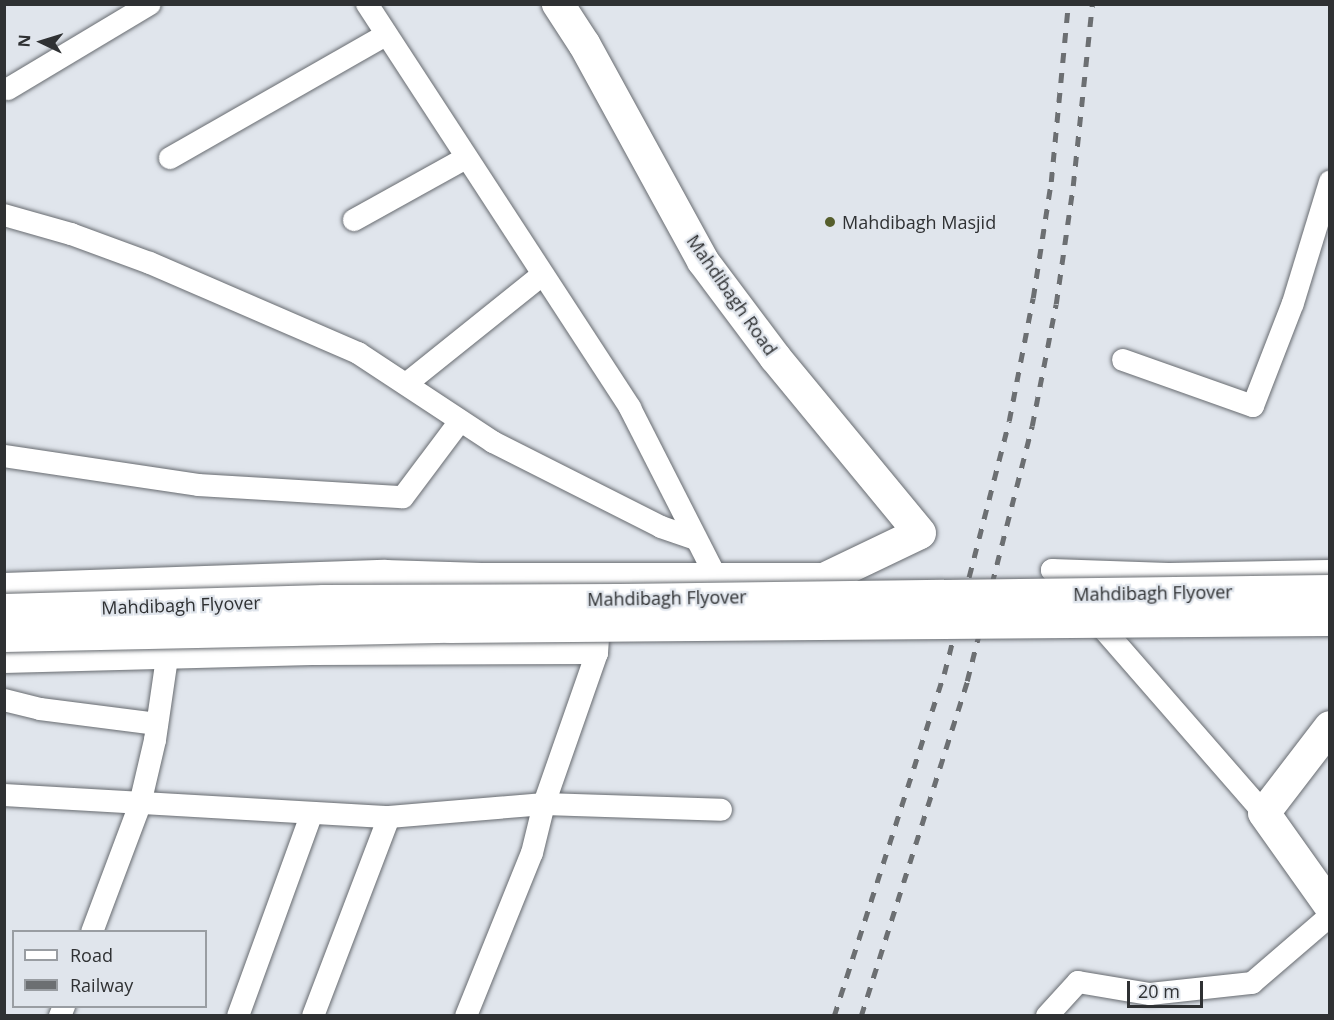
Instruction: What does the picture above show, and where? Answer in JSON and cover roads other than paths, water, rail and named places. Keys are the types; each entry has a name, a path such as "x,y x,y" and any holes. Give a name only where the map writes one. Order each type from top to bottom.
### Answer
{"main road":[{"name":"Mahdibagh Road","path":"558,4 584,44 703,261 775,357 920,533 824,579 717,579"},
{"path":"4,589 385,576 481,579 717,579"},
{"name":"Mahdibagh Flyover","path":"4,610 324,601 621,600 1329,591"},
{"name":"Mahdibagh Flyover","path":"4,636 450,627 1329,620"},
{"path":"1329,727 1264,813 1329,906"}],"street":[{"path":"8,88 150,4"},
{"path":"367,4 630,408 717,579"},
{"path":"170,158 386,35"},
{"path":"354,220 466,158"},
{"path":"1123,360 1253,406 1323,229 1329,182"},
{"path":"4,215 71,234 150,263 358,353 492,442 661,527 696,539"},
{"path":"406,384 542,275"},
{"path":"4,456 198,485 403,497 460,421"},
{"path":"1264,813 1052,570 1168,574 1329,571"},
{"path":"466,1016 532,853 544,804 597,652 604,578"},
{"path":"4,662 312,654 597,652"},
{"path":"93,930 140,804 157,724 167,658"},
{"path":"4,700 40,709 157,724"},
{"path":"4,795 389,817 544,804 721,810"},
{"path":"238,1016 312,813"},
{"path":"312,1016 389,817"},
{"path":"1047,1016 1078,982 1150,994 1252,983 1329,916"}],"railway":[{"path":"834,1016 944,674 1009,421 1033,298 1051,182 1068,4"},
{"path":"861,1016 967,681 1032,426 1056,304 1073,186 1092,4"}],"place":[{"name":"Mahdibagh Masjid","path":"830,222"}]}
